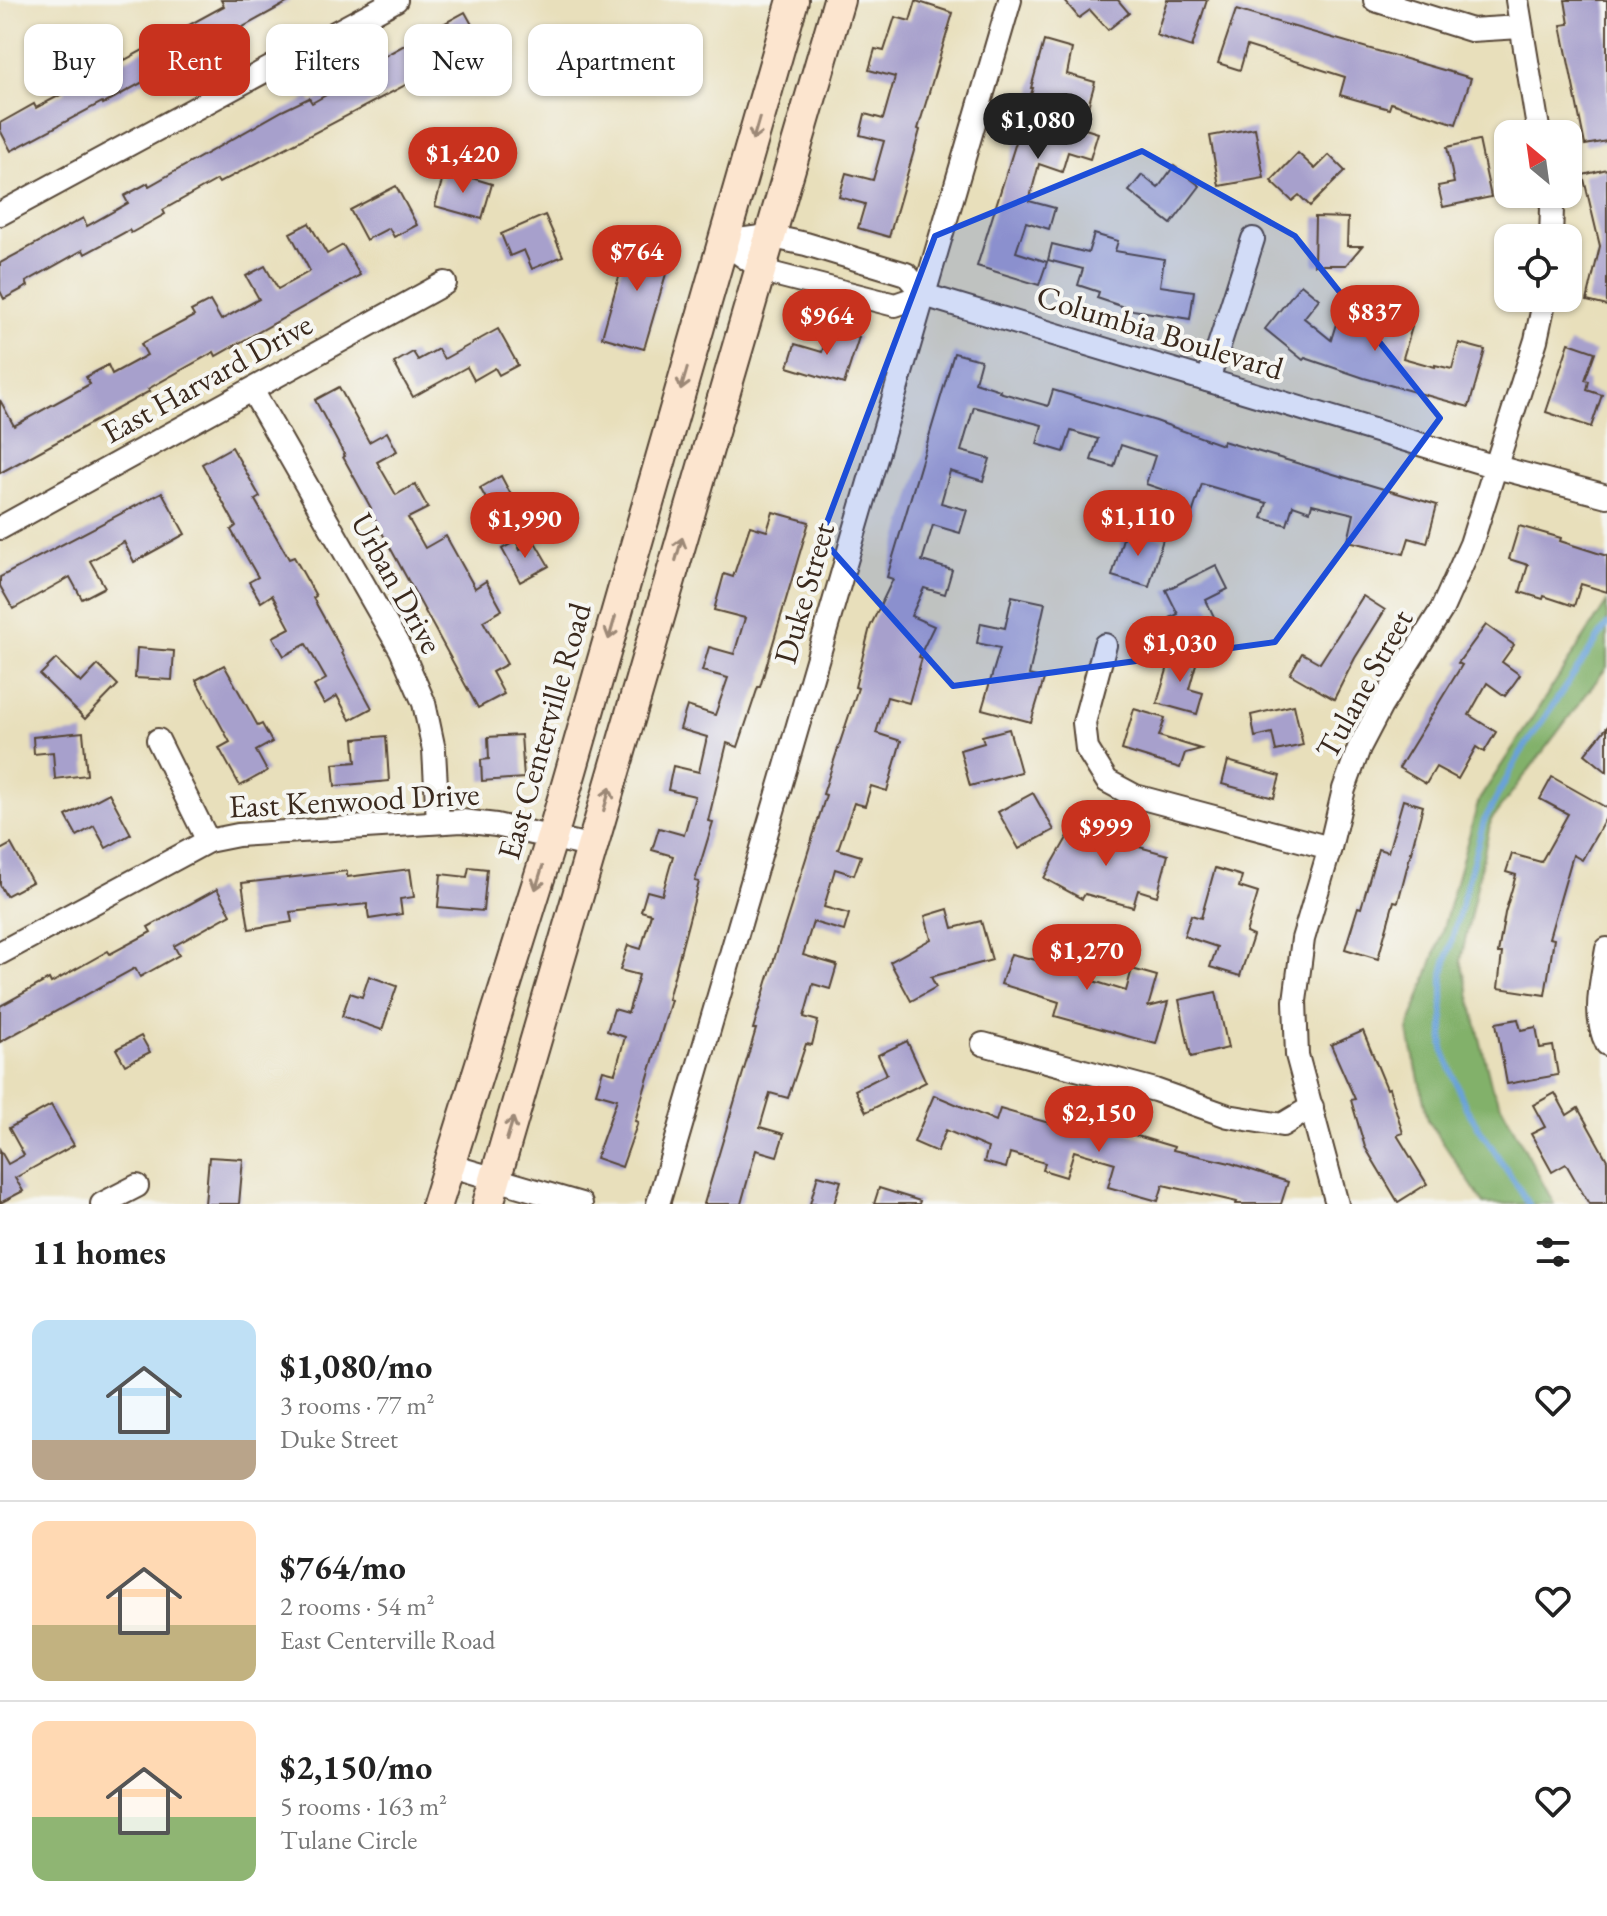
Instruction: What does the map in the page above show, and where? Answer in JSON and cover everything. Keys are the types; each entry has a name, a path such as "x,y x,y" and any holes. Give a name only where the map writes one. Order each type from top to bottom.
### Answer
{"main road":[{"name":"East Centerville Road","path":"437,1204 552,837 793,0"},
{"path":"491,1192 839,0"}],"street":[{"path":"0,214 366,7 396,0"},
{"name":"Duke Street","path":"658,1204 1010,0"},
{"path":"1375,0 1471,30 1521,27"},
{"path":"1517,0 1537,120"},
{"name":"Columbia Boulevard","path":"723,242 768,236 806,244 906,274 924,295 1496,467 1607,496"},
{"path":"1208,380 1253,239"},
{"name":"Columbia Boulevard","path":"723,242 759,269 895,305 924,295"},
{"name":"East Harvard Drive","path":"0,528 445,283"},
{"name":"Tulane Street","path":"1337,1204 1297,1055 1295,1001 1303,939 1344,789 1359,748 1381,706 1442,609 1471,544 1536,340 1542,312"},
{"name":"Urban Drive","path":"252,390 401,650 424,703 434,750 438,822"},
{"path":"1105,645 1084,723 1087,749 1107,781 1135,796 1330,848"},
{"path":"158,740 208,841"},
{"name":"East Kenwood Drive","path":"0,953 208,841 238,835 438,822 496,825 594,847"},
{"path":"1607,949 1599,998 1601,1033 1607,1044"},
{"path":"983,1044 1155,1090 1228,1116 1282,1125 1312,1107"},
{"path":"448,1165 491,1192 581,1204"},
{"path":"102,1204 137,1186"}],"highlighted area":[{"path":"1142,151 1295,236 1440,418 1275,642 953,686 821,538 935,236"}],"green space":[{"path":"1607,602 1607,667 1491,820 1461,960 1492,1088 1554,1204 1484,1204 1428,1120 1408,1030 1439,942 1479,800"}],"building":[{"path":"221,0 292,0 248,24 191,24 224,6"},
{"path":"1064,0 1118,0 1129,13 1108,30 1090,10 1079,18"},
{"path":"1167,0 1207,0 1192,47 1156,35"},
{"path":"1565,0 1607,0 1607,141 1585,145 1561,25 1569,24"},
{"path":"916,1 953,13 889,237 858,228 865,204 839,197 846,173 873,180 884,141 860,135 865,114 883,119 895,77 869,70 875,49 884,51 895,17 910,21"},
{"path":"1236,10 1471,78 1456,124 1391,103 1389,109 1340,95 1345,77 1247,46 1240,70 1218,63"},
{"path":"465,12 472,24 443,24"},
{"path":"1044,41 1072,49 1067,74 1095,82 1082,128 1098,133 1090,159 1068,152 1062,172 1039,164 1029,201 1055,208 1049,229 1026,222 1016,252 1047,262 1039,285 977,266 1033,88"},
{"path":"404,45 404,86 388,94 388,54"},
{"path":"139,52 139,84 123,93 123,56 125,60"},
{"path":"58,96 118,96 11,151 0,130 0,123 34,104 36,108"},
{"path":"324,96 385,96 219,183 217,180 163,210 165,214 131,233 129,230 85,254 83,250 26,282 28,286 4,299 0,291 0,263 83,218 87,226 128,203 124,196 148,183 149,186 282,111 309,98 312,103"},
{"path":"1255,128 1264,178 1219,186 1210,136"},
{"path":"1479,140 1491,197 1443,207 1438,186 1454,183 1447,147"},
{"path":"1298,153 1315,169 1329,155 1345,171 1310,206 1299,195 1292,201 1271,181"},
{"path":"1174,166 1200,186 1171,224 1129,191 1142,175 1158,188"},
{"path":"1607,169 1607,306 1587,301 1600,246 1583,175"},
{"path":"445,170 492,184 482,219 435,206"},
{"path":"396,186 417,225 394,237 389,228 366,240 350,210"},
{"path":"545,215 563,256 532,269 524,250 510,256 501,234"},
{"path":"1315,217 1348,218 1347,246 1362,246 1346,265 1314,265"},
{"path":"309,223 327,254 343,245 360,275 216,356 214,352 148,389 150,391 0,473 0,400 14,426 90,384 86,377 108,365 112,374 147,355 141,344 194,316 191,311 210,301 221,320 259,299 246,276 265,266 278,289 310,271 290,233"},
{"path":"1094,234 1118,241 1115,251 1164,259 1160,286 1194,291 1190,319 1133,310 1097,298 1099,292 1078,285 1083,269 1048,260 1052,244 1088,253"},
{"path":"630,238 673,250 644,349 602,337"},
{"path":"1301,284 1319,299 1304,318 1331,340 1336,324 1358,331 1363,317 1387,325 1389,321 1412,327 1403,358 1435,367 1452,369 1459,343 1485,350 1469,407 1305,358 1303,360 1265,329"},
{"path":"829,328 859,337 844,384 788,367 795,344 822,352"},
{"path":"498,329 518,365 499,375 495,368 474,380 467,367 413,397 394,363 413,352 418,360 438,349 444,359"},
{"path":"1569,343 1595,352 1585,380 1589,381 1587,390 1602,395 1591,427 1546,412"},
{"path":"954,353 981,360 975,382 999,392 1048,406 1053,390 1222,445 1223,441 1437,505 1427,543 1409,538 1404,554 1348,541 1354,514 1312,504 1310,511 1293,505 1287,525 1262,518 1267,503 1202,484 1191,517 1168,509 1170,504 1163,501 1167,491 1146,484 1155,456 1121,445 1114,467 1091,460 1098,439 1071,431 1064,452 1037,444 1042,425 974,407 961,451 990,459 983,481 950,471 941,503 967,510 960,533 933,525 922,561 952,570 945,594 924,588 911,616 934,626 919,657 922,658 909,703 887,697 876,733 901,741 887,791 871,786 865,806 854,803 838,849 861,856 854,875 835,869 824,907 849,914 844,931 813,922 803,955 837,965 830,989 813,984 804,1017 818,1021 812,1045 806,1044 788,1098 770,1093 760,1127 784,1134 777,1156 756,1150 741,1204 704,1204 767,982 826,795 823,794 858,688 855,687 870,627 893,579 887,577"},
{"path":"339,387 369,442 387,432 397,451 377,462 396,495 415,484 428,508 408,518 425,548 446,536 475,588 486,581 502,610 483,621 507,664 492,672 504,694 478,708 369,509 315,400"},
{"path":"232,447 260,497 255,500 289,559 294,557 316,596 313,598 372,708 350,720 337,696 324,704 314,686 326,679 306,644 284,656 273,637 290,628 272,595 261,602 249,582 258,577 231,530 236,526 202,464"},
{"path":"501,476 517,506 497,518 480,488"},
{"path":"162,492 185,534 134,562 124,542 90,561 105,587 82,599 70,577 13,609 0,586 0,577"},
{"path":"773,512 809,522 760,687 738,747 727,743 708,821 713,822 695,881 699,882 668,999 671,1000 635,1121 638,1122 622,1167 596,1158 617,1099 596,1093 603,1070 615,1073 625,1037 607,1031 614,1009 628,1013 639,975 620,970 628,945 641,949 651,914 641,911 647,891 662,895 673,856 652,850 659,828 684,835 695,796 668,790 673,766 699,772 707,737 680,729 687,706 715,715 728,678 702,671 709,647 734,654 745,618 714,610 724,574 733,577 750,526 767,531"},
{"path":"1519,526 1607,556 1607,592 1581,584 1574,606 1520,592 1528,565 1509,559"},
{"path":"1126,528 1163,539 1149,587 1112,576"},
{"path":"516,541 520,550 535,542 549,566 520,582 502,549"},
{"path":"1216,565 1228,589 1206,600 1217,623 1181,642 1170,618 1178,614 1166,590"},
{"path":"1012,596 1045,603 1029,675 1044,679 1031,722 982,709 1000,648 977,643 981,623 1005,628"},
{"path":"1363,596 1385,610 1334,699 1290,674 1302,653 1320,663"},
{"path":"1486,625 1514,645 1502,662 1520,675 1505,696 1487,683 1469,715 1496,732 1484,752 1476,747 1458,779 1436,767 1426,784 1399,768 1462,665 1458,663"},
{"path":"137,648 174,651 172,680 135,678"},
{"path":"1173,650 1198,657 1189,689 1203,693 1197,714 1157,703"},
{"path":"56,659 81,683 98,665 118,685 85,719 40,675"},
{"path":"224,665 258,726 262,724 272,742 256,751 267,771 240,786 219,748 230,742 196,680"},
{"path":"1294,705 1303,745 1276,751 1272,733 1255,737 1251,715"},
{"path":"1134,709 1165,718 1159,736 1201,749 1185,753 1180,768 1122,750"},
{"path":"1607,727 1607,772 1585,754"},
{"path":"1009,729 1021,772 970,786 960,750 984,743 982,736"},
{"path":"83,732 87,775 55,779 53,752 34,754 33,737"},
{"path":"521,735 524,778 482,781 481,760 489,759 488,737"},
{"path":"386,736 389,781 335,786 333,764 356,762 354,739"},
{"path":"1228,761 1280,776 1274,798 1222,784"},
{"path":"1552,777 1607,808 1607,816 1582,860 1573,855 1549,938 1554,939 1545,995 1498,988 1502,953 1498,953 1516,875 1506,872 1512,854 1541,862 1568,814 1540,799"},
{"path":"109,793 131,834 106,848 94,826 77,836 66,816"},
{"path":"1033,793 1054,830 1019,849 998,812"},
{"path":"1403,800 1423,806 1398,902 1394,901 1378,959 1345,949 1378,849 1388,852"},
{"path":"1076,822 1123,849 1125,843 1168,855 1157,896 1138,890 1133,907 1085,894 1082,899 1044,878"},
{"path":"11,844 32,882 6,896 0,885 0,850"},
{"path":"469,867 487,869 483,911 438,907 441,874 467,877"},
{"path":"1215,868 1242,876 1239,887 1258,893 1246,933 1253,936 1240,976 1210,967 1217,947 1184,936 1191,915 1201,918"},
{"path":"410,869 414,897 400,899 402,914 369,919 367,904 290,912 292,922 249,929 242,883 347,871 347,877"},
{"path":"217,889 231,914 174,946 179,955 140,977 135,968 0,1042 0,1006 49,979 51,983 108,951 110,954 151,932 148,927"},
{"path":"948,909 953,928 981,921 992,960 931,977 936,987 911,1001 890,962 931,939 925,916"},
{"path":"1046,930 1069,937 1063,955 1095,965 1090,980 1126,991 1132,969 1157,976 1148,1007 1168,1002 1156,1044 1055,1016 1059,1002 1001,984 1011,954 1036,960"},
{"path":"369,976 397,986 382,1030 342,1016 350,993 362,997"},
{"path":"1216,992 1228,1048 1191,1057 1179,1000"},
{"path":"1518,1019 1521,1030 1536,1027 1540,1048 1553,1046 1558,1075 1507,1084 1496,1023"},
{"path":"1363,1031 1389,1088 1403,1133 1397,1135 1427,1184 1398,1202 1365,1147 1351,1100 1355,1099 1331,1045"},
{"path":"141,1036 150,1052 125,1065 116,1049"},
{"path":"907,1041 926,1082 866,1112 855,1090 887,1074 878,1055"},
{"path":"1555,1093 1567,1115 1578,1108 1607,1160 1607,1204 1589,1204 1566,1164 1552,1172 1531,1134 1545,1127 1533,1105"},
{"path":"934,1095 996,1121 1000,1109 1056,1125 1060,1113 1174,1147 1173,1150 1230,1163 1288,1182 1281,1204 1236,1204 1163,1185 1158,1201 1108,1187 1115,1163 1074,1151 1066,1177 1043,1170 1045,1163 1010,1153 1006,1168 984,1162 988,1148 946,1130 937,1152 914,1142"},
{"path":"51,1105 74,1145 15,1178 23,1191 0,1203 0,1150 8,1164 24,1155 9,1128"},
{"path":"209,1157 243,1159 239,1204 205,1204"},
{"path":"818,1175 841,1181 834,1204 810,1204"},
{"path":"879,1188 920,1201 919,1204 874,1204"}],"waterway":[{"path":"1529,1204 1466,1108 1443,1049 1443,973 1484,821 1520,754 1607,625"}]}
